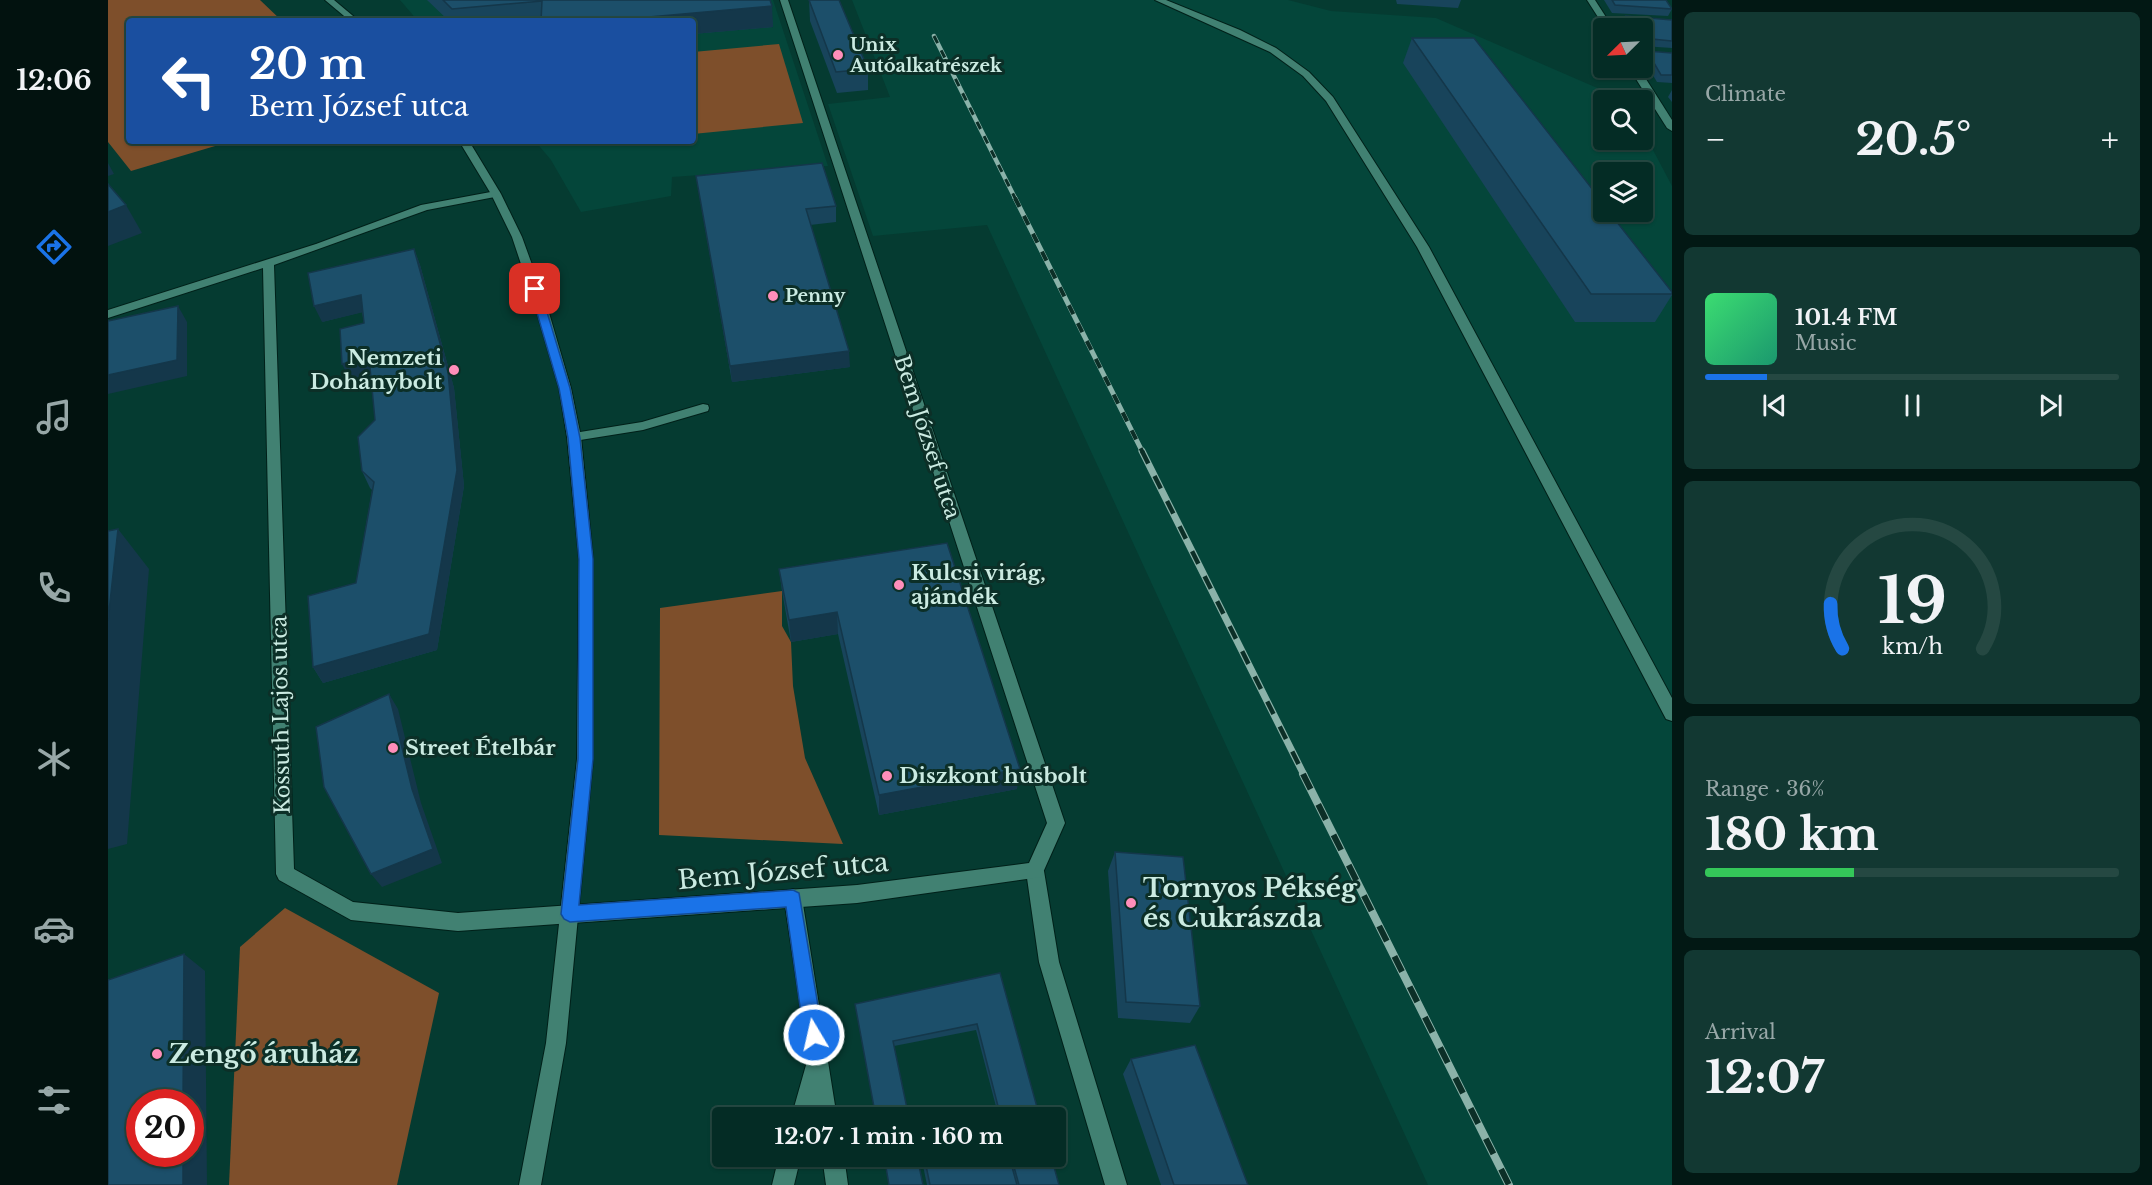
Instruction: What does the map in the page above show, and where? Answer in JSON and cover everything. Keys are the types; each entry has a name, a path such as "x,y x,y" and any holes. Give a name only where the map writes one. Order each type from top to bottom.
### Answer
{"street":[{"path":"329,0 351,18"},
{"name":"Bem József utca","path":"570,914 858,894 1035,871 1056,823 784,0"},
{"path":"1158,0 1273,50 1306,74 1330,99 1414,230 1672,714"},
{"path":"1591,0 1603,18"},
{"path":"1640,78 1672,128"},
{"path":"466,144 496,194 517,237 541,306 565,388 574,438 586,559 585,759 556,1043 530,1185"},
{"path":"108,314 320,246 426,207 496,194"},
{"name":"Kossuth Lajos utca","path":"268,261 285,874 351,911 458,922 570,914"},
{"path":"574,438 643,426 704,408"},
{"path":"1035,871 1049,962 1116,1185"},
{"path":"793,898 825,1107"},
{"path":"804,1107 817,1057"},
{"path":"783,1185 787,1167"},
{"path":"835,1167 837,1185"}],"shaded area":[{"path":"108,0 260,0 279,18 126,18 126,144 222,144 131,171 108,142"},
{"path":"400,0 773,0 828,166 672,177 671,196 581,212 551,160 538,144 696,144 696,18 415,18"},
{"path":"852,0 1288,0 1331,11 1436,18 1602,90 1593,90 1593,150 1653,150 1672,186 1672,1185 1428,1185 987,225 873,236 828,104 890,97"},
{"path":"779,44 803,123 696,134 696,52"},
{"path":"782,591 782,626 791,642 793,686 805,758 843,844 659,835 660,608"},
{"path":"285,908 439,993 397,1185 229,1185 240,947"}],"building":[{"path":"443,0 770,0 772,6 638,18 541,18 542,1 452,9"},
{"path":"809,0 839,0 868,69 836,72"},
{"path":"1612,0 1666,0 1672,9 1615,5"},
{"path":"1653,18 1672,20 1672,41 1653,39"},
{"path":"1412,38 1474,38 1593,190 1593,222 1617,222 1672,292 1672,294 1591,294"},
{"path":"1653,51 1672,53 1672,75 1661,75 1653,61"},
{"name":"Penny","path":"822,163 836,206 806,209 849,351 730,366 696,176"},
{"path":"108,184 126,205 108,212"},
{"path":"414,249 448,372 457,470 429,634 313,667 308,596 356,583 374,482 362,471 358,437 375,420 369,357 342,364 340,329 364,323 361,295 314,306 308,273"},
{"path":"178,306 177,360 108,375 108,321"},
{"path":"118,529 108,621 108,531"},
{"path":"947,543 1020,769 879,795 837,612 789,620 779,569"},
{"path":"389,694 412,789 433,849 371,874 324,787 316,727"},
{"path":"1115,852 1183,857 1200,1006 1126,1002"},
{"name":"Zengő áruház","path":"184,954 183,1089 126,1089 126,1167 183,1167 183,1185 108,1185 108,980"},
{"path":"1000,973 1037,1107 998,1107 977,1024 893,1041 907,1107 874,1107 855,1004"},
{"path":"1195,1045 1248,1185 1174,1185 1131,1059"},
{"path":"886,1167 919,1167 923,1185 889,1185"},
{"path":"926,1167 1012,1167 1017,1185 930,1185"},
{"path":"1014,1167 1054,1167 1059,1185 1019,1185"}],"railway":[{"path":"934,36 1015,198"},
{"path":"1015,198 1143,453"},
{"path":"1143,453 1304,775"},
{"path":"1303,774 1509,1185"}],"place":[{"name":"Unix Autóalkatrészek","path":"838,55"},
{"name":"Penny","path":"773,296"},
{"name":"Nemzeti Dohánybolt","path":"454,370"},
{"name":"Kulcsi virág, ajándék","path":"899,585"},
{"name":"Street Ételbár","path":"393,748"},
{"name":"Diszkont húsbolt","path":"887,776"},
{"name":"Tornyos Pékség és Cukrászda","path":"1131,903"},
{"name":"Zengő áruház","path":"157,1054"}],"route":[{"path":"535,289 565,388 574,438 586,559 585,759 570,914 793,898 814,1035"}]}
